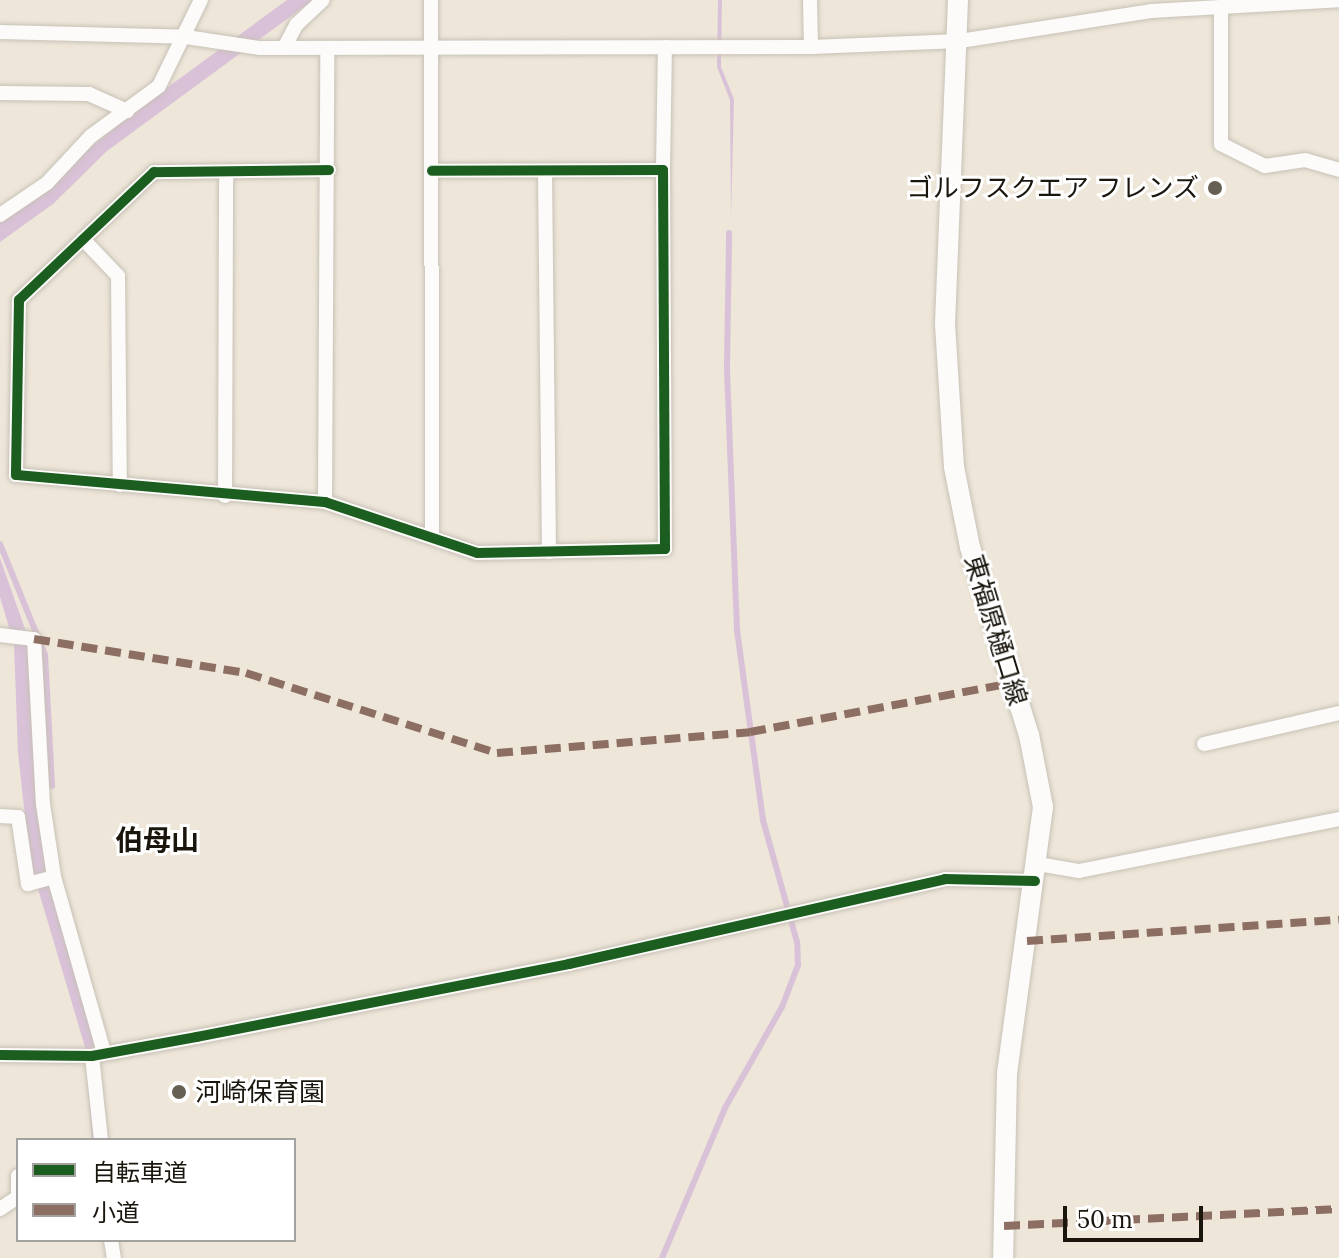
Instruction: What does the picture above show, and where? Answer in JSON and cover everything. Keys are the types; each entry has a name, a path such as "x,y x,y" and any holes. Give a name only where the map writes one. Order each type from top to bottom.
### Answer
{"main road":[{"name":"東福原樋口線","path":"958,0 960,41 945,324 954,467 990,623 1040,777 1037,872 1007,1073 1003,1258"}],"street":[{"path":"0,215 47,183 91,136 159,86 186,37 201,0"},
{"path":"284,48 297,24 323,0"},
{"path":"431,0 432,537"},
{"path":"810,0 811,47"},
{"path":"0,32 186,37 284,48 327,49 811,47 960,41 1151,11 1339,0"},
{"path":"1221,7 1221,144 1265,166 1305,160 1339,170"},
{"path":"329,170 226,175 154,172 19,300 16,475 225,496 325,502 477,553 665,549 665,47"},
{"path":"325,502 329,170 327,49"},
{"path":"0,93 89,94 127,111"},
{"path":"432,171 663,170"},
{"path":"545,171 549,552"},
{"path":"225,496 226,175"},
{"path":"83,239 118,276 120,485"},
{"path":"0,364 16,363"},
{"path":"0,635 34,639 45,879 98,1054 101,1138"},
{"path":"1204,744 1339,713"},
{"path":"0,816 18,817 28,884 45,879"},
{"path":"0,1055 98,1054 569,964 945,879 1079,871 1339,819"},
{"path":"0,1209 16,1196"}],"shaded area":[{"path":"287,0 313,0 107,151 53,204 0,242 0,220 142,106"},
{"path":"718,0 722,0 721,67 734,99 731,219 730,100 717,67"},
{"path":"0,558 31,646 35,764 98,1047 90,1048 97,1138 92,1138 85,1047 30,862 18,753 14,644 0,597"}],"waterway":[{"path":"662,1258 725,1108 782,1007 798,965 797,942 763,820 737,630 727,367 729,233"},
{"path":"0,544 45,655 52,786"}],"marked path":[{"path":"34,639 246,673 497,753 750,732 1011,683"},
{"path":"1027,941 1339,920"},
{"path":"1004,1226 1339,1209"}],"cycle path":[{"path":"329,170 154,172 19,300 16,475 325,502 477,553 665,549 663,170 432,171"},
{"path":"0,1055 92,1056 197,1037 569,964 945,879 1035,881"}],"place":[{"name":"ゴルフスクエア フレンズ","path":"1215,188"},
{"name":"河崎保育園","path":"179,1092"}],"district":[{"name":"伯母山","path":"157,840"}]}
